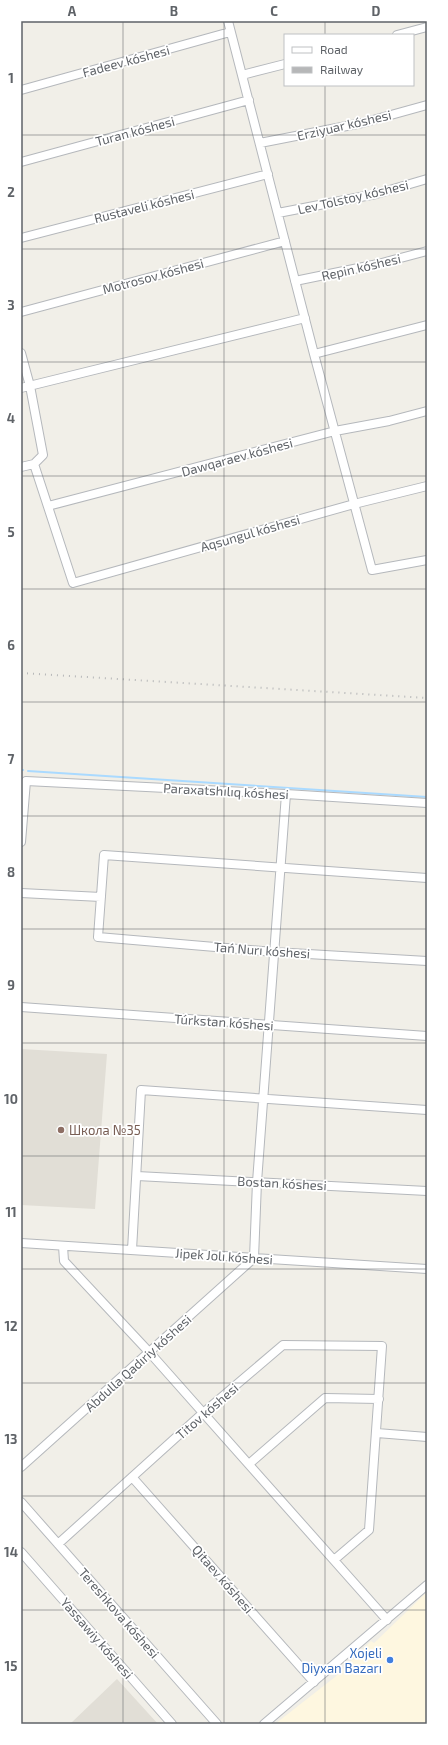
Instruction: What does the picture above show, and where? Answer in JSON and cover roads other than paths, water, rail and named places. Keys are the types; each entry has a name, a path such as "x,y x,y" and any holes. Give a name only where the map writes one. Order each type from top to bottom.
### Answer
{"street":[{"path":"228,21 314,354 372,570 427,560"},
{"path":"401,34 427,27"},
{"name":"Fadeev kóshesi","path":"21,90 230,32"},
{"path":"242,75 284,64"},
{"name":"Turan kóshesi","path":"21,162 248,100"},
{"name":"Erziyuar kóshesi","path":"260,144 362,123 427,105"},
{"name":"Rustaveli kóshesi","path":"21,238 268,174"},
{"name":"Lev Tolstoy kóshesi","path":"278,213 376,194 427,179"},
{"name":"Motrosov kóshesi","path":"21,312 285,241"},
{"name":"Repin kóshesi","path":"295,281 378,264 427,251"},
{"path":"21,388 305,318"},
{"path":"314,354 427,325"},
{"path":"21,353 30,386 43,455 34,464 21,467"},
{"name":"Dawqaraev kóshesi","path":"48,506 335,431 389,421 427,411"},
{"path":"34,464 48,506"},
{"name":"Aqsungul kóshesi","path":"48,506 73,583 354,504 427,486"},
{"name":"Paraxatshılıq kóshesi","path":"21,842 26,781 286,794 427,803"},
{"path":"254,1258 257,1182 286,794"},
{"path":"21,893 101,897 104,855 427,878"},
{"name":"Tań Nurı kóshesi","path":"101,897 98,937 274,952 427,961"},
{"name":"Túrkstan kóshesi","path":"21,1007 427,1036"},
{"path":"132,1250 141,1090 427,1110"},
{"name":"Bostan kóshesi","path":"136,1176 427,1191"},
{"name":"Jipek Jolı kóshesi","path":"21,1243 427,1270"},
{"path":"63,1246 64,1261 150,1353 387,1620"},
{"name":"Abdulla Qadıriy kóshesi","path":"21,1467 150,1353 254,1258"},
{"name":"Titov kóshesi","path":"58,1544 203,1413 283,1345 382,1346 379,1399"},
{"path":"249,1464 325,1398 379,1399 369,1530 334,1560"},
{"path":"377,1432 427,1437"},
{"name":"Qitaev kóshesi","path":"132,1477 314,1682"},
{"name":"Tereshkova kóshesi","path":"21,1502 217,1724"},
{"name":"Yassawiy kóshesi","path":"21,1552 172,1724"},
{"path":"264,1724 427,1585"}],"waterway":[{"path":"28,771 427,797"}],"railway":[{"path":"21,673 427,698"}],"place":[{"name":"Школа №35","path":"61,1130"},
{"name":"Xojeli Diyxan Bazarı","path":"390,1660"}]}
